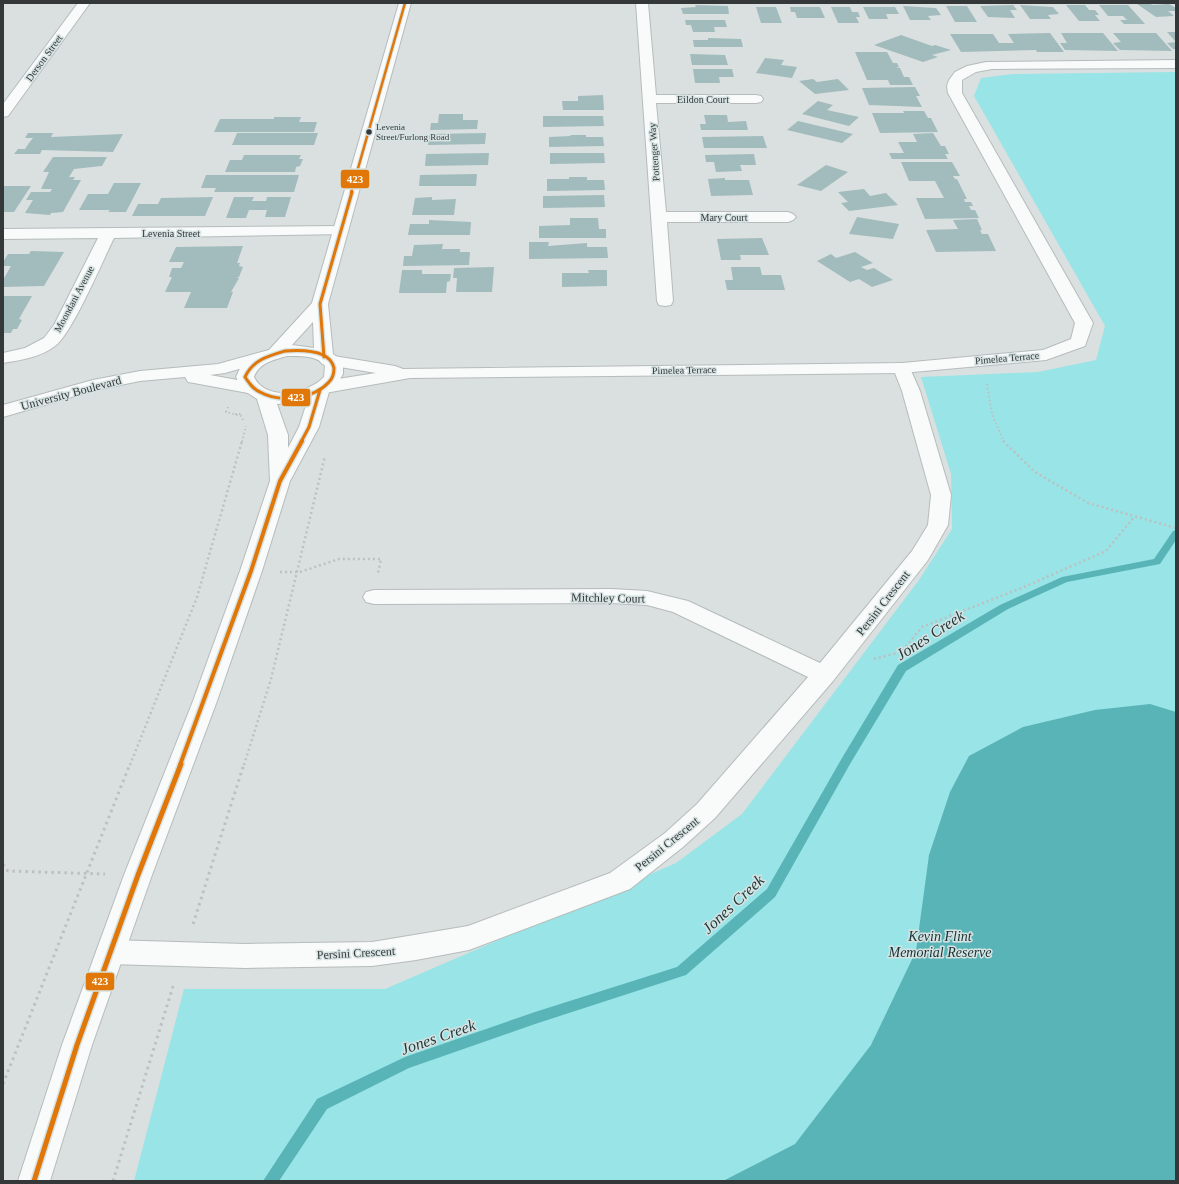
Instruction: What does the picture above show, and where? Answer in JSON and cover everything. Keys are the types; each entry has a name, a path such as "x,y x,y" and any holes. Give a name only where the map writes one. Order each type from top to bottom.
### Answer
{"street":[{"name":"Derson Street","path":"3,113 84,3"},
{"path":"34,1181 77,1045 138,875 205,701 251,571 280,481 309,427 322,388 331,380 334,373 333,366 326,358 320,304 339,231 405,3"},
{"name":"Pottenger Way","path":"642,3 665,301"},
{"name":"Pimelea Terrace","path":"250,390 293,398 307,395 322,388 410,373 902,368 1046,355 1079,342 1084,322 955,93 953,87 954,81 965,71 992,65 1176,64"},
{"name":"Eildon Court","path":"650,99 756,99"},
{"name":"Mary Court","path":"659,217 788,217"},
{"name":"Levenia Street","path":"3,234 339,231"},
{"name":"Moondani Avenue","path":"3,358 30,352 50,342 62,325 108,233"},
{"path":"280,481 278,435 245,381 248,370 258,360 272,354 320,304"},
{"name":"Pimelea Terrace","path":"272,354 297,351 317,353 326,358 410,373"},
{"name":"University Boulevard","path":"5,414 93,385 140,376 219,369 272,354"},
{"name":"Persini Crescent","path":"110,952 245,956 372,954 416,948 469,938 620,881 674,840 706,812 791,711 825,675 920,555 938,525 941,495 902,368"},
{"name":"University Boulevard","path":"140,376 191,377 250,390"},
{"name":"Mitchley Court","path":"374,597 612,596 647,598 680,606 825,675"}],"path":[{"path":"980,361 986,376 992,414 1004,442 1035,472 1088,503 1176,528"},
{"path":"3,1084 197,597 246,425 240,416 226,412 250,390"},
{"path":"113,1181 271,679 326,453"},
{"path":"844,651 874,659 901,652 922,627 1024,587 1106,551 1134,517"},
{"path":"251,571 298,572 339,559 381,559 374,597"},
{"path":"3,864 8,871 138,875"}],"green space":[{"name":"Kevin Flint Memorial Reserve","path":"1176,72 1176,1181 134,1181 184,989 385,989 676,863 742,814 919,580 952,529 951,474 921,377 1038,372 1096,360 1105,326 974,96 981,78 1013,74"}],"shaded area":[{"path":"1150,704 1176,712 1176,1181 723,1181 795,1144 871,1045 916,951 929,855 950,792 969,756 1023,727 1095,710"}],"building":[{"path":"1147,3 1153,5 1169,4 1176,8 1176,11 1168,11 1174,16 1156,17 1137,4"},
{"path":"695,5 728,6 729,14 683,14 681,8 696,7"},
{"path":"1013,5 1017,10 1010,10 1015,18 988,17 980,6"},
{"path":"1020,5 1053,7 1059,14 1048,15 1051,19 1030,19"},
{"path":"1066,5 1085,5 1089,10 1095,10 1099,15 1095,15 1100,21 1079,21"},
{"path":"1099,5 1128,5 1145,24 1124,24 1120,20 1127,20 1123,16 1108,16"},
{"path":"903,6 936,8 941,15 928,16 931,20 910,20"},
{"path":"946,6 967,6 977,22 955,22"},
{"path":"756,7 776,7 782,23 761,23"},
{"path":"790,7 820,7 825,18 797,18 795,12 791,12"},
{"path":"831,7 850,7 852,12 858,12 860,17 856,17 859,23 838,23"},
{"path":"863,7 895,7 899,14 886,14 888,19 869,19"},
{"path":"685,20 725,20 727,27 714,27 715,32 693,32 691,25 686,25"},
{"path":"1167,32 1176,32 1176,42"},
{"path":"1050,33 1064,52 1037,52 1036,50 961,52 950,34 993,34 999,43 1014,43 1008,34"},
{"path":"1061,33 1103,33 1118,51 1065,50 1060,43 1067,43"},
{"path":"1113,33 1156,33 1172,51 1120,50 1113,43 1121,42"},
{"path":"901,35 932,46 935,45 951,50 932,55 938,57 923,62 874,45"},
{"path":"708,38 741,39 743,47 694,47 693,40 708,40"},
{"path":"1176,42 1176,49 1173,49 1167,43"},
{"path":"855,52 887,52 893,63 897,63 899,67 895,67 900,68 904,77 909,77 913,85 890,85 888,80 867,80"},
{"path":"690,54 725,55 728,65 692,65"},
{"path":"765,58 784,60 781,65 797,67 792,78 756,73"},
{"path":"693,69 732,69 734,77 719,77 720,83 695,83"},
{"path":"813,79 817,82 838,79 849,90 815,94 799,81"},
{"path":"915,87 920,96 916,96 922,107 869,105 862,88"},
{"path":"603,95 604,110 563,110 562,101 578,101 578,96"},
{"path":"818,101 833,105 827,110 859,117 849,126 802,114"},
{"path":"903,111 924,111 928,118 931,118 938,132 880,133 872,113 904,113"},
{"path":"439,114 463,114 463,120 478,120 477,129 430,130 431,123 438,123"},
{"path":"704,115 727,115 728,122 746,121 748,130 701,130 700,124 706,124"},
{"path":"543,116 603,116 604,126 543,127"},
{"path":"274,117 301,117 299,122 317,122 314,132 214,132 220,119 274,119"},
{"path":"798,121 853,134 842,143 787,130"},
{"path":"28,133 53,133 51,137 123,134 113,152 42,150 40,154 14,154 18,149 25,149 33,138 25,138"},
{"path":"237,133 318,133 314,145 232,145"},
{"path":"486,133 485,144 428,145 429,134"},
{"path":"933,133 941,146 945,146 949,154 945,154 948,159 892,159 889,153 904,153 898,142 917,142 913,134"},
{"path":"570,135 603,137 604,146 549,147 549,137 571,136"},
{"path":"763,136 767,148 704,148 702,137"},
{"path":"489,153 488,165 425,166 426,154"},
{"path":"550,153 604,153 605,163 550,164"},
{"path":"754,154 756,165 740,165 742,171 716,172 714,162 706,162 705,155"},
{"path":"244,155 301,155 299,159 303,159 300,166 296,167 295,172 225,172 230,160 242,160"},
{"path":"53,157 107,157 102,166 74,169 69,177 75,177 73,180 81,180 63,212 51,213 50,215 25,213 33,200 26,200 31,192 50,192 52,189 41,189 49,172 43,172"},
{"path":"901,162 952,162 960,176 953,176 957,179 967,199 964,199 965,202 971,202 973,206 969,206 971,210 975,210 979,218 925,219 916,198 944,198 935,181 909,181"},
{"path":"826,165 848,172 821,191 797,185"},
{"path":"477,174 476,186 419,186 420,175"},
{"path":"206,175 299,175 294,192 214,192 216,188 201,188"},
{"path":"569,177 587,177 587,180 604,180 605,190 547,191 547,179 569,179"},
{"path":"725,178 725,180 749,180 753,195 711,196 708,179"},
{"path":"114,183 141,183 126,212 108,212 110,210 79,210 88,194 108,194"},
{"path":"3,186 31,186 14,212 3,212"},
{"path":"864,189 870,196 886,193 898,205 849,211 841,203 848,202 838,192"},
{"path":"604,195 605,207 543,208 543,196"},
{"path":"213,197 205,216 132,216 138,204 158,204 161,198"},
{"path":"234,197 254,197 252,201 266,201 267,197 291,197 285,217 265,217 267,210 249,210 246,218 226,218"},
{"path":"432,197 432,200 456,199 454,215 412,215 415,198"},
{"path":"857,217 899,224 893,239 849,234"},
{"path":"570,218 598,218 599,229 606,229 606,238 539,238 539,226 570,225"},
{"path":"977,219 982,230 980,230 982,234 988,234 996,251 936,252 926,230 958,229 953,220"},
{"path":"429,220 471,222 470,235 408,235 410,224 429,224"},
{"path":"762,238 769,255 740,255 741,260 721,260 717,239"},
{"path":"529,242 549,242 548,246 587,243 587,247 607,247 608,258 529,259"},
{"path":"443,244 442,249 460,249 460,252 470,252 469,265 403,266 404,256 412,256 414,245"},
{"path":"243,246 237,263 240,263 239,266 243,267 239,277 236,278 239,278 231,292 233,292 227,308 184,308 191,292 165,292 172,277 169,277 172,268 181,268 184,262 169,262 176,247"},
{"path":"31,251 64,252 44,286 3,287 3,280 11,266 3,266 3,262 8,254 29,254"},
{"path":"855,252 873,263 861,267 867,270 874,268 893,280 872,287 859,279 850,282 817,261 831,254 836,258"},
{"path":"494,267 492,292 456,292 457,278 453,278 454,268"},
{"path":"731,267 760,267 762,275 781,275 785,290 727,290 725,280 733,280"},
{"path":"402,270 422,270 422,274 451,274 450,281 447,282 446,293 399,293"},
{"path":"588,270 607,270 607,286 562,287 562,273 589,273"},
{"path":"3,296 32,296 19,319 22,320 17,329 13,329 11,333 3,333"}],"waterway":[{"name":"Jones Creek","path":"270,1181 322,1104 405,1063 535,1018 681,971 771,893 846,761 902,668 1004,607 1065,579 1157,562 1176,533"}],"transit line":[{"name":"423","path":"324,357 320,304 405,3"},
{"name":"423","path":"285,351 306,351 329,358 333,363 334,370 332,378 326,385 317,391 294,398 271,397 260,393 251,386 245,377 248,371 261,359 285,351"},
{"name":"423","path":"34,1181 77,1045 138,875 205,701 251,571 280,481 309,427 320,390"}],"place":[{"name":"Levenia Street/Furlong Road","path":"369,132"}]}
